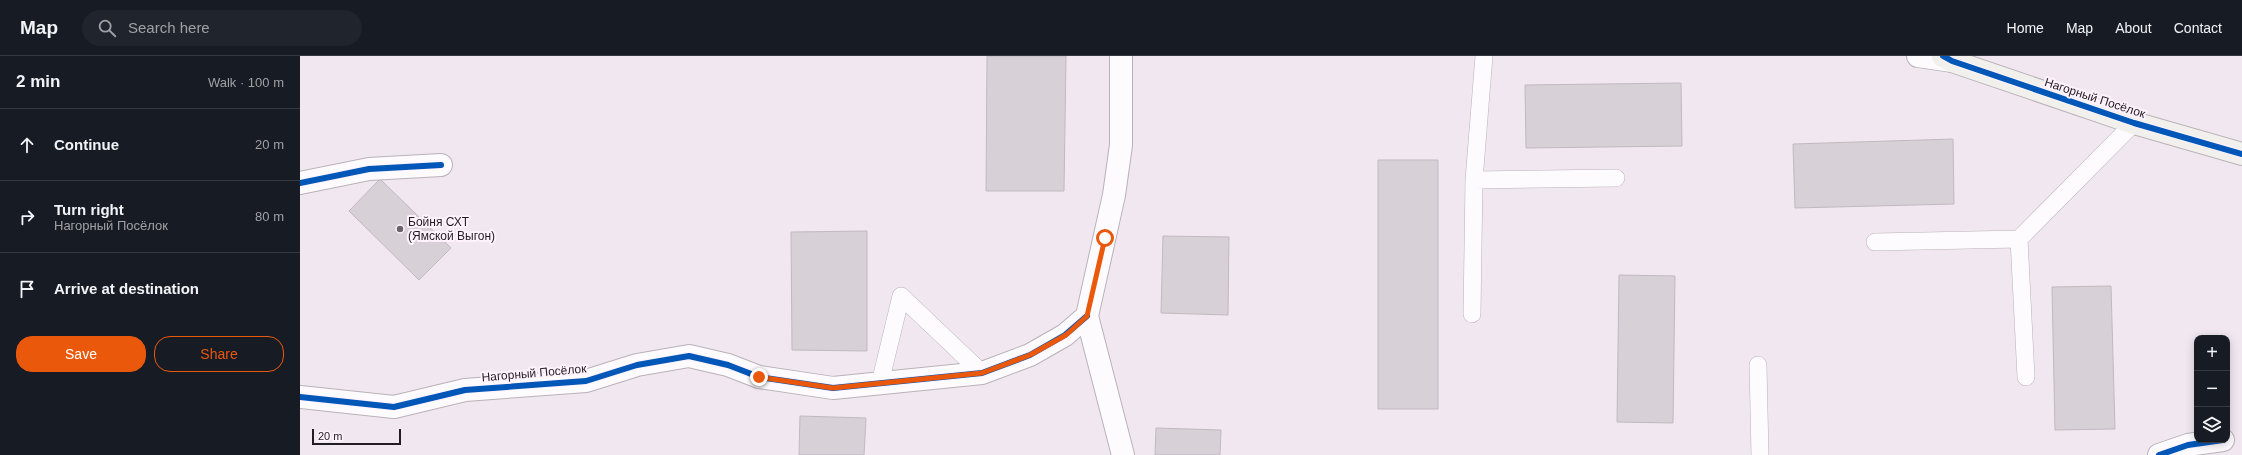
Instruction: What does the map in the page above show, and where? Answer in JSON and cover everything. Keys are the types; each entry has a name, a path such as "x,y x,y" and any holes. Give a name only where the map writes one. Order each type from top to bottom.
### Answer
{"street":[{"path":"1121,56 1121,145 1115,188 1087,316 1123,455"},
{"path":"1918,56 1947,58"},
{"name":"Нагорный Посёлок","path":"1947,58 2134,123 2242,154"},
{"path":"300,183 369,169 441,165"},
{"name":"Нагорный Посёлок","path":"300,397 394,407 465,390 586,381 637,365 689,356 728,364 759,377 833,388 982,373 1030,355 1066,335 1087,316"},
{"path":"2230,439 2242,437"},
{"path":"2159,455 2188,445 2202,443"}],"lane":[{"path":"1472,314 1474,180 1484,56"},
{"path":"1875,242 2019,239 2134,123"},
{"path":"1474,180 1616,178"},
{"path":"2019,239 2026,377"},
{"path":"880,383 901,296 982,373"},
{"path":"1758,365 1760,455"}],"building":[{"path":"987,56 1066,56 1064,191 986,191"},
{"path":"1681,83 1682,146 1526,148 1525,85"},
{"path":"1953,139 1954,204 1795,208 1793,144"},
{"path":"1378,160 1438,160 1438,409 1378,409"},
{"name":"Бойня СХТ (Ямской Выгон)","path":"380,179 451,248 419,280 349,211"},
{"path":"867,231 867,351 792,350 791,232"},
{"path":"1163,236 1229,237 1228,315 1161,313"},
{"path":"1619,275 1675,276 1673,423 1617,422"},
{"path":"2111,286 2115,429 2055,430 2052,287"},
{"path":"800,416 866,418 864,455 799,455"},
{"path":"1156,428 1221,430 1220,455 1155,455"}],"cycle path":[{"path":"1943,56 1952,61 2134,123 2242,154"},
{"path":"300,183 369,169 441,165"},
{"path":"300,397 394,407 465,390 586,381 637,365 689,356 728,365 759,377 833,388 982,373 1030,355 1065,335 1087,316"},
{"path":"2159,455 2188,445 2202,443"}],"place":[{"name":"Бойня СХТ (Ямской Выгон)","path":"400,229"}],"route":[{"path":"759,377 833,388 982,373 1030,355 1066,335 1087,316 1105,238"}]}
